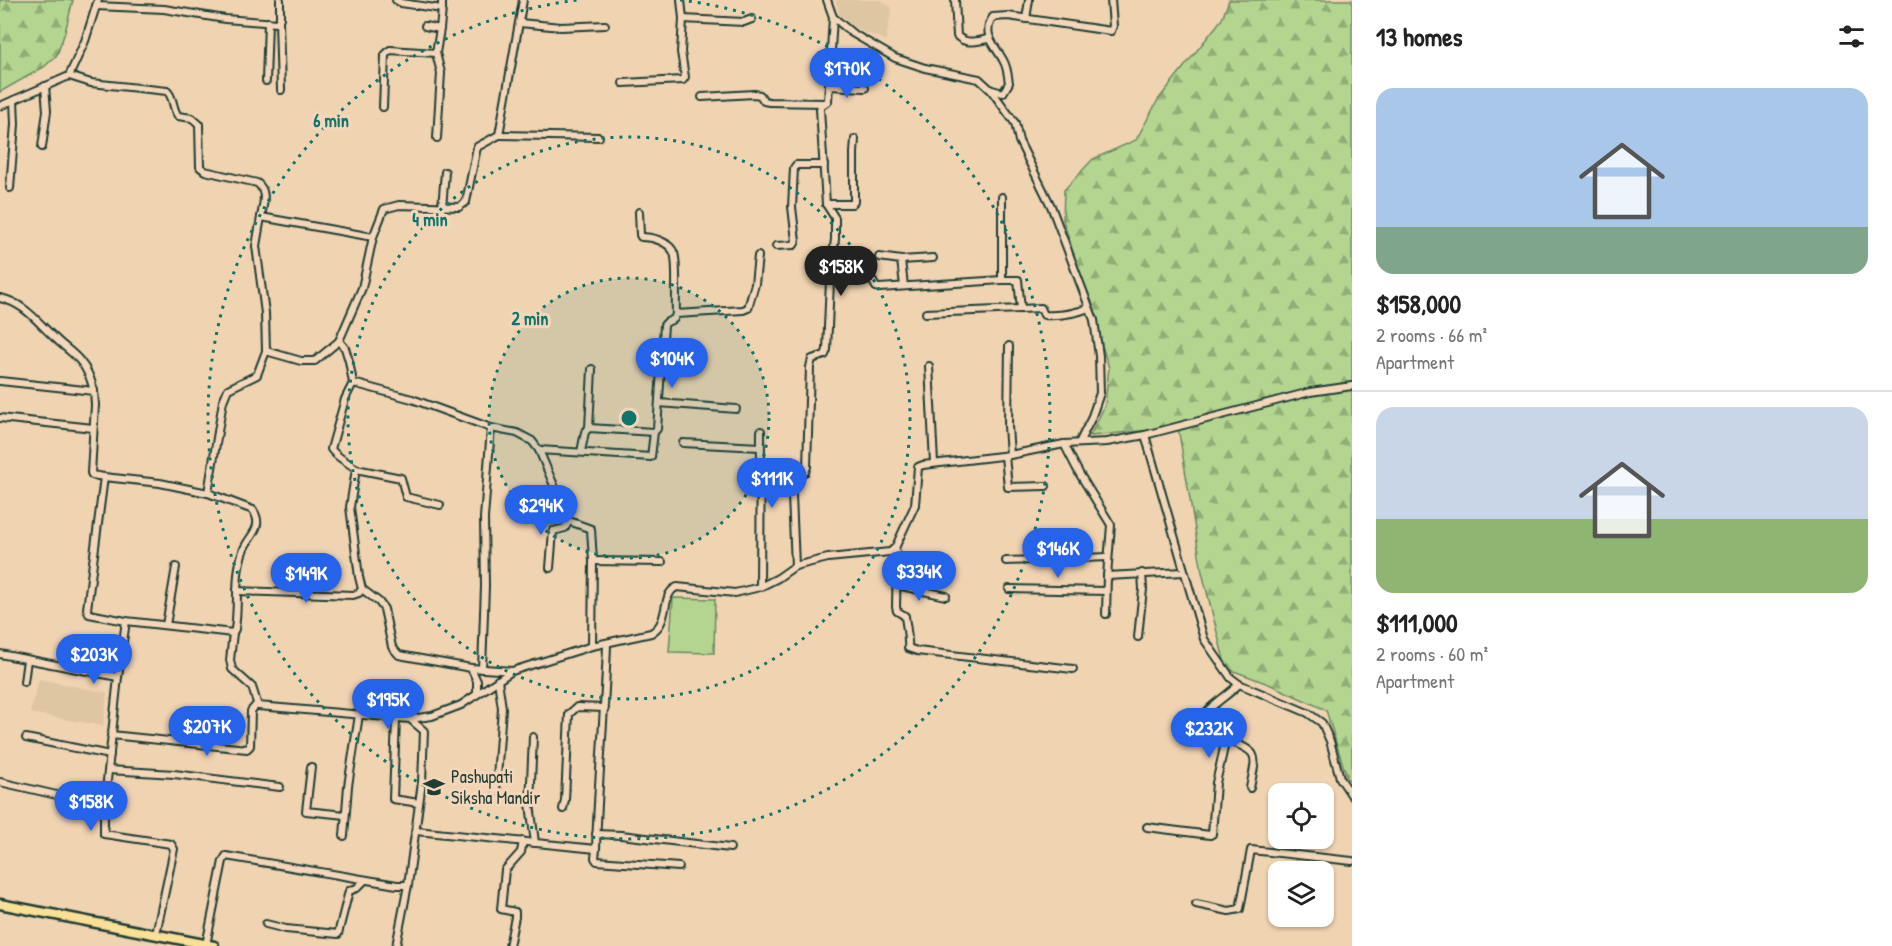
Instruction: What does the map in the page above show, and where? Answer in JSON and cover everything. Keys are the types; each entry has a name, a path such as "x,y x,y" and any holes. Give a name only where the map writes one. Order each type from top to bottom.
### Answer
{"main road":[{"path":"0,904 210,945"}],"street":[{"path":"280,0 281,90"},
{"path":"396,0 401,3 442,9"},
{"path":"436,138 441,73 436,53 442,0"},
{"path":"500,135 523,0"},
{"path":"623,83 683,80 685,77 681,52 683,20 681,0"},
{"path":"795,566 791,472 805,472 807,467 810,367 812,359 825,355 827,350 830,282 835,239 835,218 826,204 820,109 828,99 830,86 833,17 826,0"},
{"path":"955,0 957,36 970,42 988,39"},
{"path":"1026,19 1029,0"},
{"path":"991,90 1003,93 1009,83 1005,62 988,39 993,17 1008,16 1111,31 1113,26 1111,0"},
{"path":"69,76 85,41 97,3 164,9 225,19 279,21"},
{"path":"833,17 852,33 895,58 925,68 979,79 991,90 1015,123 1019,141 1052,206 1094,320 1100,393 1079,443"},
{"path":"683,20 744,22 752,19"},
{"path":"266,81 268,22"},
{"path":"519,23 561,27 605,25"},
{"path":"425,26 440,29"},
{"path":"383,107 387,51 436,53"},
{"path":"0,106 69,76 91,83 167,91 178,116 192,118 199,124 200,167 205,171 257,183 261,186 264,194 256,246 265,314 266,351 256,375 228,389 223,401 208,493"},
{"path":"42,147 46,111 45,86"},
{"path":"830,86 865,88"},
{"path":"702,97 754,94 760,95 764,101 769,102 824,103"},
{"path":"10,188 15,124 14,100"},
{"path":"266,351 301,361 315,361 339,341 362,288 373,237 384,209 399,205 459,207 466,202 477,147 500,135 599,137"},
{"path":"826,204 852,204 854,202 855,139"},
{"path":"776,246 794,245 796,241 792,207 794,168 796,165 803,164 824,165"},
{"path":"442,208 445,172"},
{"path":"1002,197 1002,280"},
{"path":"538,450 651,457 654,432 657,429 664,325 674,319 676,314 674,253 657,239 641,237 639,212"},
{"path":"261,218 373,237"},
{"path":"676,314 748,308 755,284 758,256"},
{"path":"879,257 901,260 933,258"},
{"path":"901,260 904,286"},
{"path":"830,282 868,279 879,288 1018,280 1021,309"},
{"path":"0,298 16,303 36,318 80,361 90,376 94,391 92,475 160,483 208,493 253,510 256,515 254,534 244,548 238,566 239,604 235,629 232,633 230,660 232,669 252,687 258,706 396,719 432,716 461,705 512,670"},
{"path":"926,313 1041,308 1044,315 1050,316 1089,308"},
{"path":"339,341 345,348 353,382 345,399 331,449 335,456 356,469 401,478 406,498 440,505"},
{"path":"1009,346 1008,487 1047,486"},
{"path":"929,366 934,463"},
{"path":"581,452 585,432 589,428 592,369"},
{"path":"0,381 94,391"},
{"path":"353,382 412,399 491,428 517,433 532,441 569,520 591,529 592,646"},
{"path":"356,469 350,507 362,589 379,602 384,609 392,647 399,655 471,668 512,670 592,646 651,633 662,625 669,594 677,587 735,593 760,587 795,566 828,558 890,552 895,548 915,506 918,467 934,463 1008,455 1064,444 1107,442 1145,435 1268,404 1288,396 1352,386"},
{"path":"659,403 736,409"},
{"path":"0,418 93,428"},
{"path":"482,669 485,586 484,518 491,428"},
{"path":"589,428 654,432"},
{"path":"760,431 760,587"},
{"path":"1145,435 1204,639 1231,678 1239,684 1308,712 1322,723 1330,741 1340,778 1352,796"},
{"path":"682,443 760,447"},
{"path":"1064,444 1111,525 1106,614"},
{"path":"104,477 87,609 89,614 126,621 232,633"},
{"path":"550,567 553,531 565,528 569,520"},
{"path":"895,548 897,555 896,607 897,611 905,616 909,631 908,648 917,651 1073,669"},
{"path":"1006,561 1108,557"},
{"path":"592,561 662,562"},
{"path":"166,625 176,567"},
{"path":"1107,576 1185,572"},
{"path":"1138,637 1143,589 1142,573"},
{"path":"897,585 946,596"},
{"path":"237,591 352,595 359,593 362,589"},
{"path":"1009,590 1106,591"},
{"path":"126,621 111,735 104,834 171,844 174,849 156,934"},
{"path":"607,644 595,858 597,861 679,867"},
{"path":"0,654 118,677"},
{"path":"24,682 27,660"},
{"path":"471,668 477,681 477,694"},
{"path":"496,792 502,708 498,680"},
{"path":"1239,684 1208,709 1200,720 1201,729 1254,753 1250,788"},
{"path":"111,735 247,749 250,746 251,711 257,704"},
{"path":"563,809 569,714 577,707 605,708"},
{"path":"344,836 359,716"},
{"path":"396,946 416,831 422,782 424,731 432,716"},
{"path":"396,719 393,799 419,803"},
{"path":"410,719 424,731"},
{"path":"533,737 530,804 535,843"},
{"path":"26,738 110,755"},
{"path":"1147,827 1210,836 1212,834 1216,783 1226,739"},
{"path":"312,768 306,811 345,815"},
{"path":"109,770 174,774 280,787"},
{"path":"0,782 61,796 84,807 104,809"},
{"path":"416,831 596,849"},
{"path":"596,834 730,848"},
{"path":"509,946 515,912 501,909 505,870 521,852 523,842"},
{"path":"1196,904 1230,911 1240,909 1251,850 1352,861"},
{"path":"210,945 223,861 226,856 365,880 408,885"},
{"path":"266,924 286,929 338,934 349,891 357,888 365,880"}],"shaded area":[{"path":"836,0 881,0 892,8 886,40 861,31 840,18"},
{"path":"39,679 107,693 103,726 30,713"}],"green space":[{"path":"0,0 73,0 57,55 44,67 0,92"},
{"path":"1229,0 1352,0 1352,782 1347,778 1326,710 1226,668 1202,572 1178,427 1090,436 1105,405 1109,368 1063,220 1064,190 1093,159 1136,140 1158,100 1222,19"},
{"path":"673,598 715,599 714,653 669,652"}],"place":[{"name":"Pashupati Siksha Mandir","path":"434,787"}]}
